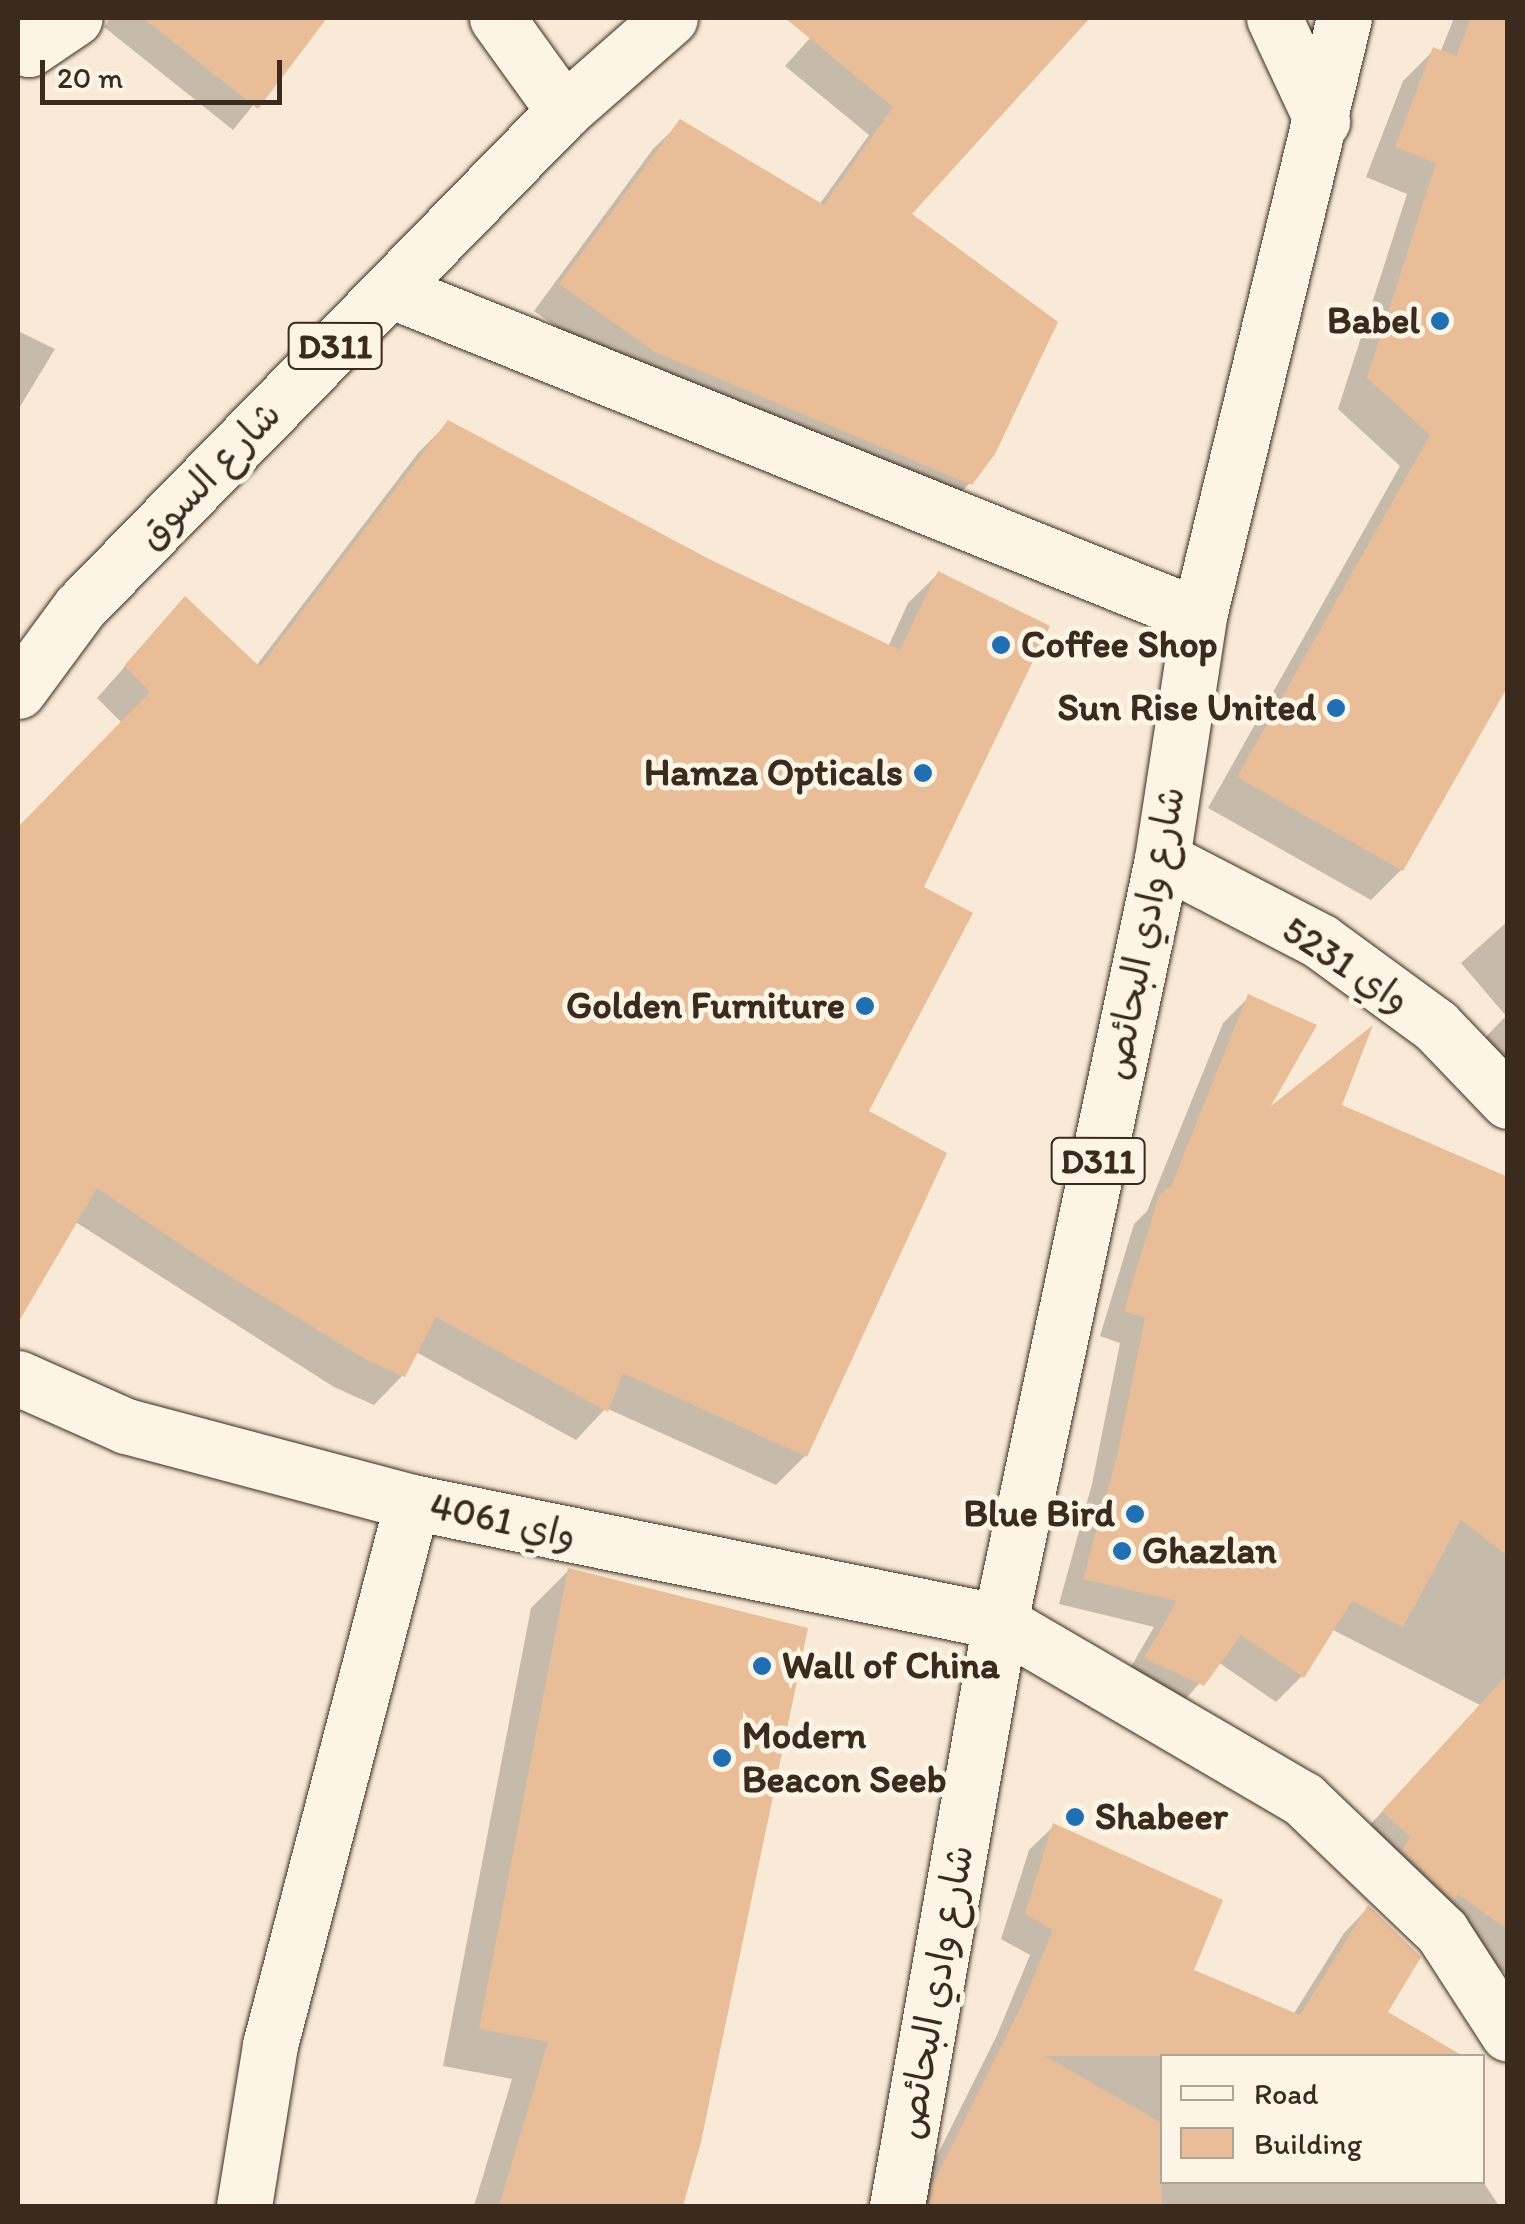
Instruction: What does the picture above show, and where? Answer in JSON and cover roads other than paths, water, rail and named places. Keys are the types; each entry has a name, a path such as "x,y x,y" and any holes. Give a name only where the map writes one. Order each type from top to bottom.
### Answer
{"street":[{"path":"18,46 30,49 75,18"},
{"path":"497,18 564,111"},
{"name":"شارع السوق","path":"18,691 80,607 564,111 670,18"},
{"path":"1274,18 1322,121"},
{"name":"شارع وادي البحائص","path":"897,2206 1000,1622 1162,860 1200,616 1344,18"},
{"path":"390,290 1200,616"},
{"name":"واي 5231","path":"1162,860 1320,941 1436,1026 1508,1101"},
{"name":"واي 4061","path":"18,1378 126,1426 412,1502 1000,1622 1303,1800 1442,1932 1508,2034"},
{"path":"244,2206 270,2045 412,1502"}],"place":[{"name":"Babel","path":"1440,321"},
{"name":"Coffee Shop","path":"1001,645"},
{"name":"Sun Rise United","path":"1336,708"},
{"name":"Hamza Opticals","path":"923,773"},
{"name":"Golden Furniture","path":"865,1006"},
{"name":"Blue Bird","path":"1135,1514"},
{"name":"Ghazlan","path":"1122,1551"},
{"name":"Wall of China","path":"762,1666"},
{"name":"Modern Beacon Seeb","path":"722,1758"},
{"name":"Shabeer","path":"1075,1817"}]}
